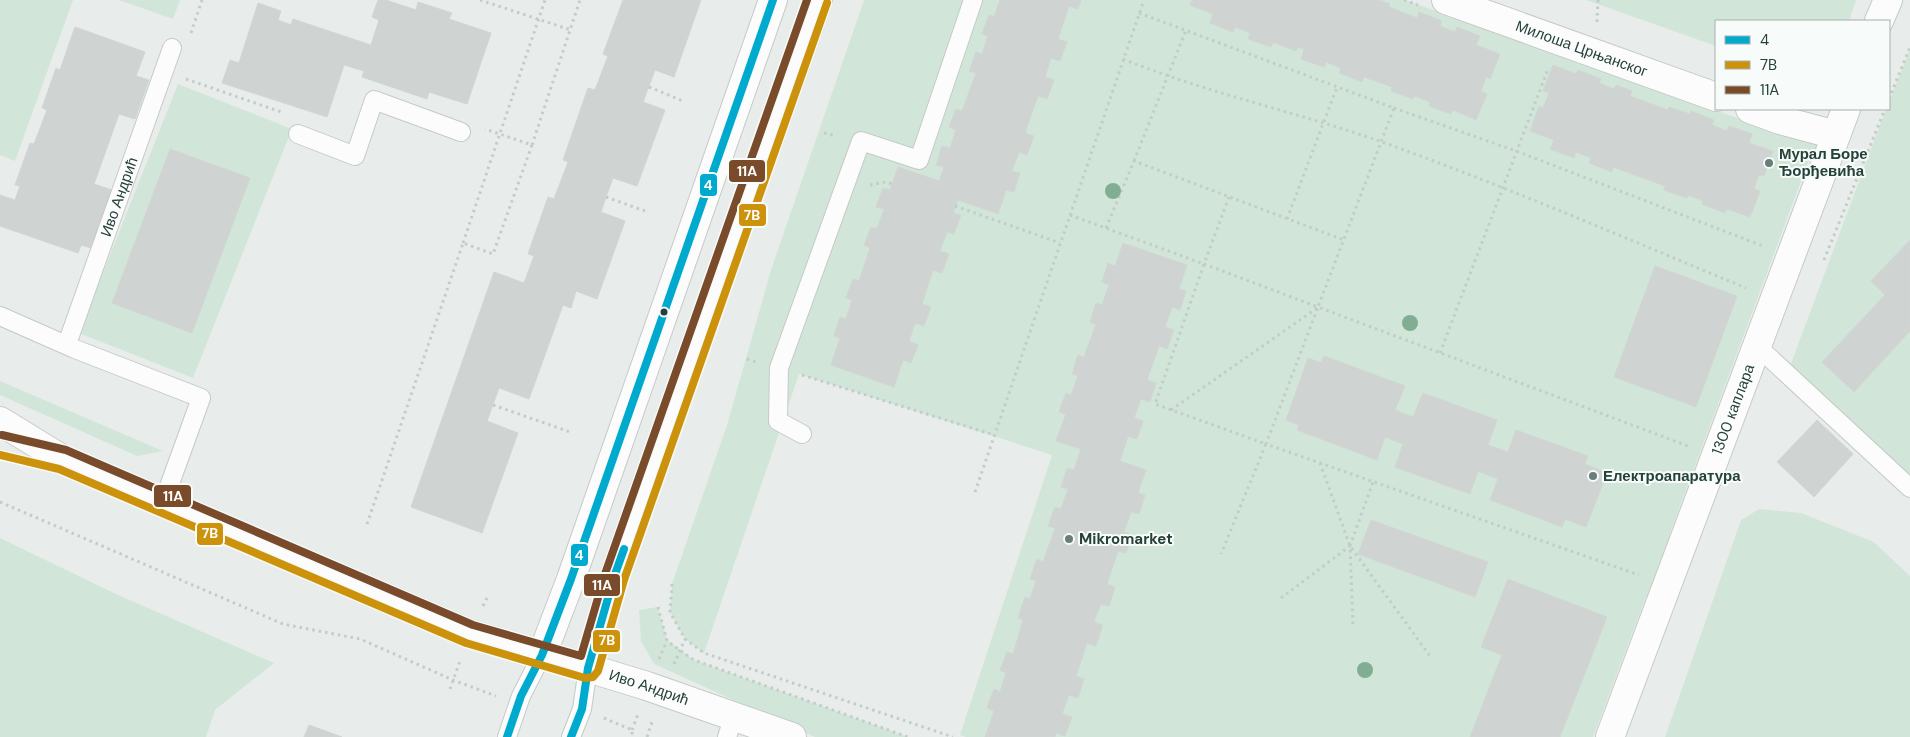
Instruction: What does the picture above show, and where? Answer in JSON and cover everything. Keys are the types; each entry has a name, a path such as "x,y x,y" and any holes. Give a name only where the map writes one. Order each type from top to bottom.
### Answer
{"street":[{"path":"542,655 571,579 773,0"},
{"path":"588,668 614,577 818,0"},
{"name":"Милоша Црњанског","path":"1446,0 1715,97"},
{"path":"1880,20 1888,0"},
{"path":"1753,110 1780,120 1836,134"},
{"name":"1300 каплара","path":"1610,737 1846,110"},
{"name":"Иво Андрић","path":"0,421 62,459 470,634 647,686 731,726 792,737"},
{"name":"Иво Андрић","path":"0,445 62,459"}],"lane":[{"path":"802,434 778,421 779,368 860,141 919,160 973,0"},
{"name":"Иво Андрић","path":"67,344 172,48"},
{"path":"298,134 355,156 374,100 470,129"},
{"path":"0,316 201,398 163,503"},
{"path":"1757,346 1910,488"},
{"path":"507,737 521,696 542,655"},
{"path":"571,737 582,709 588,668"}],"path":[{"path":"480,0 570,30"},
{"path":"367,524 545,0"},
{"path":"463,243 493,254 532,145 580,0"},
{"path":"975,492 1144,0"},
{"path":"1139,13 1394,108 1516,151 1766,247"},
{"path":"1106,228 1186,30"},
{"path":"1890,97 1910,47"},
{"path":"1123,59 1167,75 1381,142 1503,187 1751,290"},
{"path":"1440,353 1550,63"},
{"path":"186,79 288,115"},
{"path":"649,87 683,101"},
{"path":"1287,219 1337,87"},
{"path":"1221,554 1266,444 1394,108"},
{"path":"470,129 500,134 532,145"},
{"path":"1134,161 1344,240"},
{"path":"886,182 892,184"},
{"path":"606,197 645,211"},
{"path":"1230,197 1204,264 1155,404 1666,584"},
{"path":"955,206 1060,243"},
{"path":"1070,215 1691,447"},
{"path":"1171,410 1318,307"},
{"path":"747,359 994,435"},
{"path":"493,405 570,432"},
{"path":"1320,463 1350,546 1430,656"},
{"path":"1353,624 1350,546 1373,482"},
{"path":"0,502 283,624 360,640 494,696 521,696"},
{"path":"1281,598 1350,546"},
{"path":"672,584 670,612 685,639 704,653 953,737"},
{"path":"658,607 667,640 694,660 908,737"},
{"path":"450,689 453,680"},
{"path":"582,709 632,730 632,737"}],"green space":[{"path":"0,0 73,0 15,161 0,155"},
{"path":"119,0 180,0 173,19"},
{"path":"864,0 1405,0 1802,141 1808,127 1829,154 1813,149 1669,536 1682,542 1659,603 1646,597 1593,737 966,737 960,735 1052,455 799,374 704,653 685,639 670,612 672,584 727,425 771,270"},
{"path":"1586,0 1856,0 1849,20 1715,20 1715,46"},
{"path":"1910,49 1910,488 1787,374 1886,110 1890,110 1890,99"},
{"path":"178,84 292,129 193,378 79,333"},
{"path":"0,381 163,451 137,456 0,395"},
{"path":"1759,509 1801,513 1874,542 1910,576 1910,737 1665,737 1741,520"},
{"path":"0,538 116,594 274,663 215,710 206,737 0,737"},
{"path":"658,607 667,640 694,660 908,737 815,737 654,664 641,641 639,610"}],"building":[{"path":"378,0 386,0 416,10 418,2 452,13 449,19 491,33 467,104 429,92 427,99 362,77 364,71 344,65 327,117 222,83 230,60 239,63 258,3 281,11 278,20 291,25 293,19 371,45 379,20 372,17"},
{"path":"623,0 701,0 674,77 655,70 643,102 665,110 637,186 613,178 606,197 601,212 625,221 597,299 576,291 571,308 563,305 529,399 499,388 487,421 518,433 482,533 411,507 494,272 524,283 534,256 528,254 548,197 554,199 568,162 563,160 588,88 595,90 608,56 603,54"},
{"path":"1000,0 1081,0 1078,9 1069,6 1058,39 1067,42 1060,61 1051,58 1045,77 1054,80 1047,99 1038,96 1025,133 1034,136 1027,155 1019,152 1012,171 1020,173 1014,192 1006,190 998,214 958,200 953,213 961,215 954,234 947,232 940,251 949,254 942,273 933,270 922,304 931,307 924,326 915,323 909,341 918,345 911,363 903,360 894,387 831,365 840,338 834,336 840,317 846,319 852,300 846,298 853,279 859,281 870,248 864,245 871,227 877,229 884,209 876,207 883,188 890,190 898,167 939,181 944,167 936,165 942,146 950,148 956,130 949,127 956,109 962,111 976,73 969,71 976,52 982,54 988,36 982,34 989,15 994,17"},
{"path":"1192,0 1380,0 1390,4 1389,7 1417,18 1419,12 1442,21 1440,26 1455,32 1457,27 1480,36 1476,45 1500,54 1490,79 1486,77 1481,91 1487,94 1476,120 1453,110 1451,114 1429,106 1430,102 1415,96 1413,99 1391,91 1392,87 1364,77 1362,82 1339,73 1341,68 1326,62 1324,67 1301,59 1304,49 1298,47 1296,51 1273,42 1271,47 1248,39 1250,33 1235,27 1233,32 1210,23 1213,14 1190,5"},
{"path":"75,27 145,52 136,76 149,80 135,119 119,114 94,184 112,190 91,248 81,245 78,253 0,226 0,195 15,200 20,186 15,185 30,143 34,144 47,110 42,108 56,68 60,70"},
{"path":"1553,65 1576,74 1578,70 1601,79 1599,83 1614,89 1616,85 1632,91 1630,96 1668,110 1669,107 1690,114 1691,111 1714,120 1712,125 1727,131 1729,126 1752,134 1749,143 1773,151 1764,176 1759,175 1754,189 1760,191 1750,217 1727,209 1725,213 1702,204 1703,201 1688,195 1687,198 1664,190 1665,186 1613,167 1612,172 1589,163 1591,158 1576,152 1574,158 1550,149 1554,140 1530,131 1539,106 1543,108 1549,93 1543,91"},
{"path":"170,149 250,178 192,333 112,303"},
{"path":"1910,240 1910,331 1854,392 1822,362 1885,295 1871,281"},
{"path":"1123,243 1187,265 1179,289 1186,291 1180,310 1172,307 1165,327 1174,330 1167,349 1159,346 1147,380 1156,383 1150,402 1141,399 1134,418 1143,421 1137,439 1128,436 1120,461 1146,470 1138,493 1145,495 1139,514 1131,512 1124,532 1133,535 1126,553 1118,551 1107,584 1115,587 1109,606 1101,604 1094,622 1102,625 1096,646 1087,643 1076,676 1084,679 1078,698 1069,695 1062,714 1072,717 1065,736 1056,733 1055,737 985,737 994,711 987,708 994,689 1000,692 1006,673 1000,670 1007,652 1013,654 1023,620 1018,618 1025,597 1030,599 1036,581 1030,579 1037,559 1043,562 1055,528 1048,526 1055,507 1061,509 1068,489 1061,487 1067,468 1074,470 1081,449 1056,441 1066,414 1059,412 1066,393 1071,395 1078,376 1072,374 1078,355 1084,357 1096,324 1090,322 1096,303 1102,305 1109,285 1102,282 1108,263 1115,266"},
{"path":"1655,266 1737,296 1696,407 1614,377"},
{"path":"1324,356 1405,386 1395,410 1413,417 1423,393 1497,420 1488,445 1508,452 1516,430 1588,456 1585,464 1607,473 1586,527 1565,519 1562,527 1490,500 1498,479 1478,471 1470,494 1395,467 1403,444 1385,437 1377,460 1297,430 1299,425 1286,420 1308,358 1321,363"},
{"path":"1817,420 1853,454 1814,497 1777,462"},
{"path":"1371,520 1488,562 1475,597 1358,554"},
{"path":"1508,579 1607,617 1560,737 1470,737 1502,655 1481,647"},
{"path":"309,725 342,737 304,737"}],"transit line":[{"name":"4","path":"507,737 521,696 542,655 571,579 773,0"},
{"name":"11A","path":"2,435 66,450 473,625 581,656 605,574 807,0"},
{"name":"7B","path":"0,455 59,469 466,643 585,678 593,677 598,671 624,580 827,3"},
{"name":"4","path":"571,737 582,709 588,668 624,549"}],"place":[{"name":"Мурал Боре Ђорђевића","path":"1769,163"},
{"name":"Електроапаратура","path":"1593,476"},
{"name":"Mikromarket","path":"1069,539"}]}
